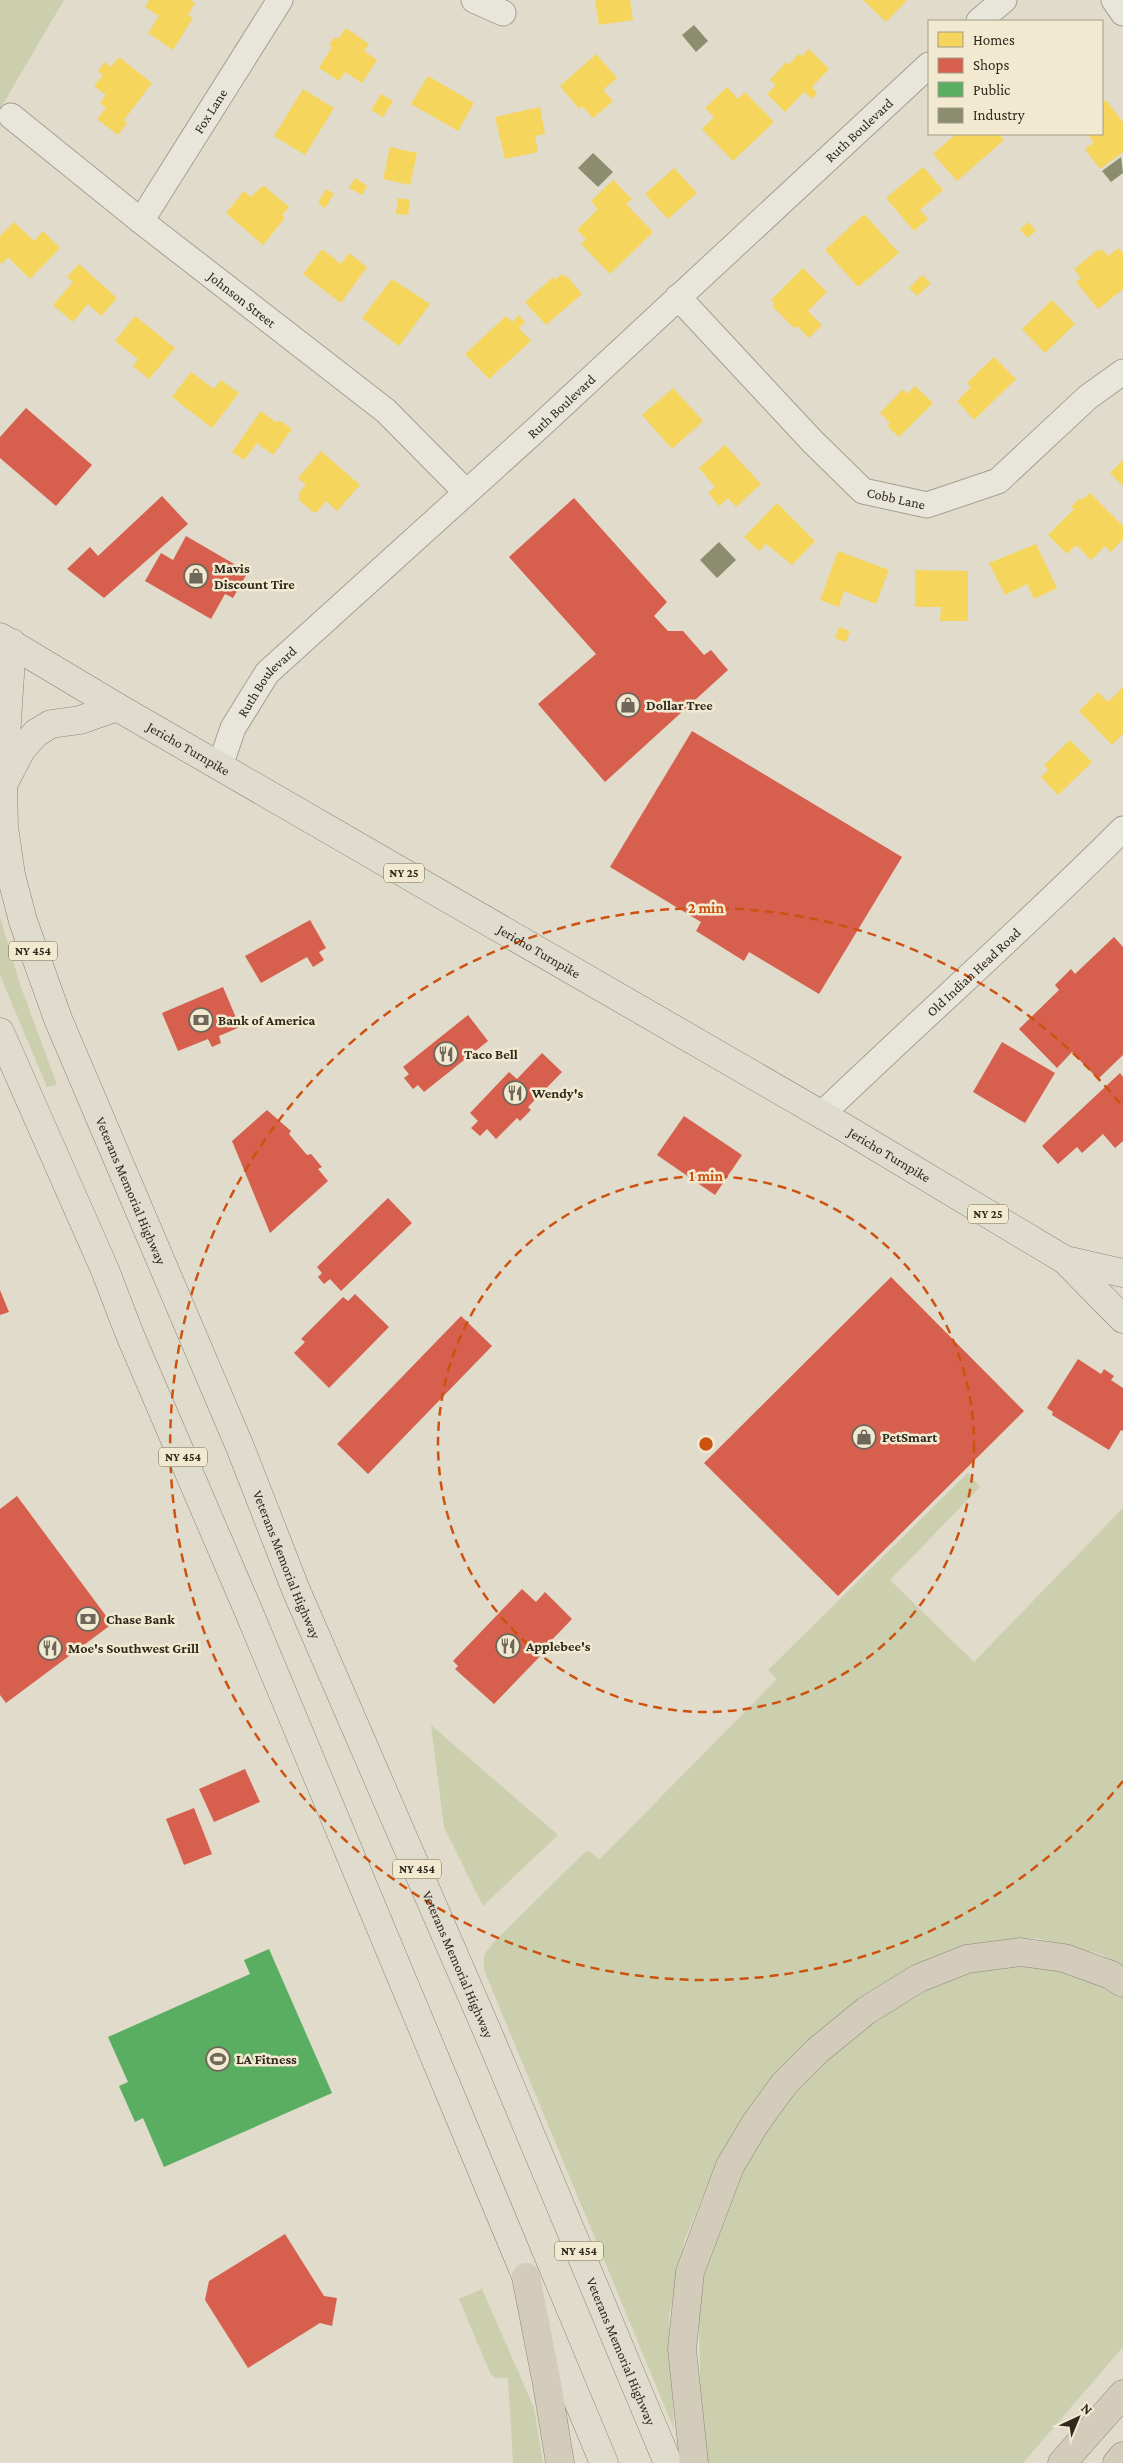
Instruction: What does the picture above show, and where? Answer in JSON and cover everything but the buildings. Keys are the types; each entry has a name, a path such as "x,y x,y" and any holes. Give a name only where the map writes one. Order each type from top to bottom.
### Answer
{"highway":[{"path":"694,2463 682,2349 690,2272 730,2166 755,2124 784,2084 818,2050 867,2010 919,1978 967,1959 1020,1952 1064,1958 1111,1975 1123,1983"},
{"path":"526,2277 560,2463"},
{"path":"1099,2420 1123,2384"},
{"path":"1062,2463 1123,2394"},
{"path":"1117,2463 1123,2456"}],"main road":[{"name":"Jericho Turnpike","path":"4,635 117,708 821,1115 1065,1260 1123,1319"},
{"name":"Veterans Memorial Highway","path":"4,635 4,827 11,876 23,920 58,1019 240,1447 296,1590 487,2031 668,2463"},
{"path":"3,784 20,750 36,733 51,724 80,720 117,708"},
{"name":"NY 454","path":"0,1032 105,1270 130,1335 248,1610 604,2463"},
{"name":"Jericho Turnpike","path":"1065,1260 1123,1273"}],"street":[{"name":"Fox Lane","path":"141,221 280,0"},
{"path":"474,0 503,13"},
{"path":"980,20 1004,0"},
{"path":"1114,0 1123,12"},
{"name":"Ruth Boulevard","path":"220,766 234,728 267,673 928,66"},
{"name":"Johnson Street","path":"11,116 141,221 386,411 466,492"},
{"name":"Cobb Lane","path":"678,297 812,441 863,491 927,505 998,482 1088,397 1123,372"},
{"name":"Old Indian Head Road","path":"821,1115 876,1061 1078,874 1123,829"}],"green space":[{"path":"0,0 64,0 0,109"},
{"path":"0,917 21,987 57,1085 47,1087 0,975"},
{"path":"968,1473 980,1487 890,1580 974,1662 1123,1508 1123,1967 1101,1954 1036,1938 987,1943 843,2013 794,2054 752,2106 713,2172 685,2239 669,2316 674,2429 484,1970 484,1955 493,1943 585,1852 590,1851 599,1860 777,1679 768,1670"},
{"path":"431,1725 558,1835 483,1906 444,1827"},
{"path":"994,1965 1055,1968 1123,1992 1123,2347 1023,2463 706,2463 701,2413 698,2291 729,2190 777,2113 842,2044 922,1991"},
{"path":"482,2289 534,2408 543,2463 513,2463 508,2378 496,2378 491,2375 459,2299"}],"place":[{"name":"Mavis Discount Tire","path":"196,576"},
{"name":"Dollar Tree","path":"628,705"},
{"name":"Bank of America","path":"201,1020"},
{"name":"Taco Bell","path":"446,1054"},
{"name":"Wendy's","path":"515,1093"},
{"name":"PetSmart","path":"864,1437"},
{"name":"Chase Bank","path":"88,1619"},
{"name":"Applebee's","path":"508,1646"},
{"name":"Moe's Southwest Grill","path":"50,1648"},
{"name":"LA Fitness","path":"218,2059"}]}
